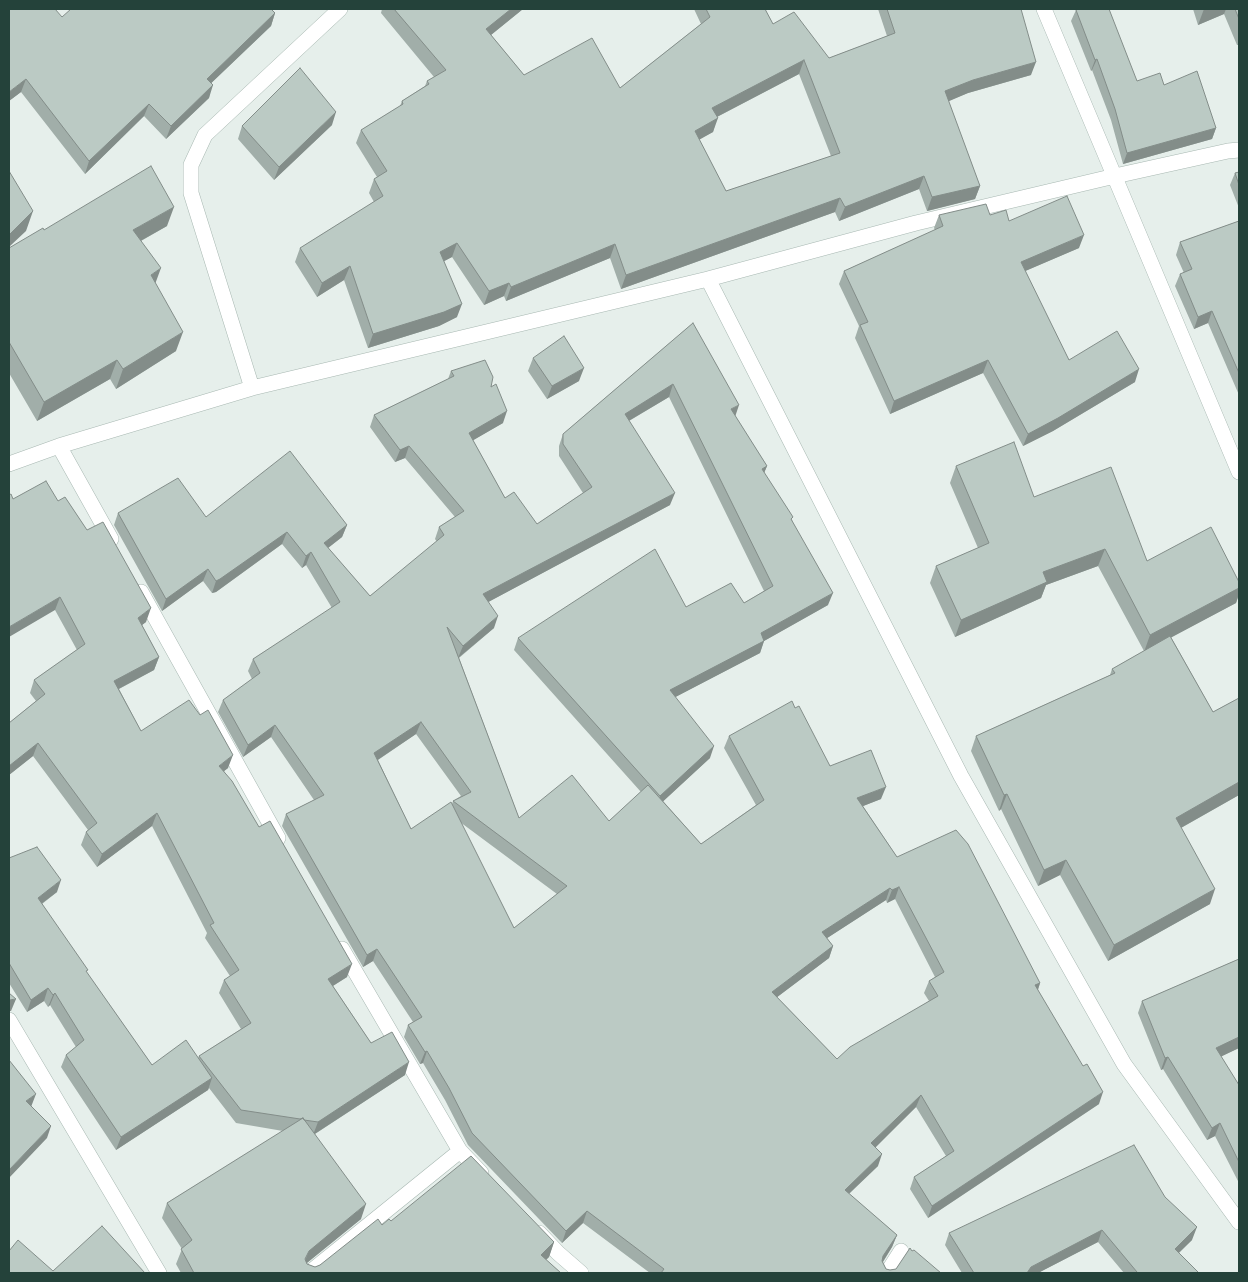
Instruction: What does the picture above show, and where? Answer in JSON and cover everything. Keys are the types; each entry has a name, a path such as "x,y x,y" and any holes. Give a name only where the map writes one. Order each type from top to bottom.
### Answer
{"street":[{"path":"252,388 191,193 191,165 205,134 340,9"},
{"path":"1044,9 1239,472"},
{"path":"9,464 59,446 252,388 708,279 916,223 1115,176 1239,150"},
{"path":"708,279 966,785 1124,1064 1239,1222"},
{"path":"59,446 118,551"},
{"path":"132,577 283,847"},
{"path":"337,941 460,1151 493,1185"},
{"path":"9,1020 158,1273"},
{"path":"309,1273 460,1151"},
{"path":"532,1225 581,1273"},
{"path":"887,1273 901,1251"}],"building":[{"path":"9,9 55,9 62,17 71,9 271,9 275,13 207,79 213,85 171,126 149,104 89,161 26,79 9,92"},
{"path":"394,9 511,9 486,29 524,75 592,38 620,88 710,17 706,9 765,9 773,24 794,12 829,58 895,33 887,9 1021,9 1036,62 973,80 945,91 980,186 932,197 924,176 845,207 840,198 626,275 615,244 511,287 509,283 489,291 457,243 440,252 462,304 444,312 373,334 350,266 322,283 300,248 383,196 374,179 387,171 361,130 403,104 402,101 429,84 427,81 446,70","holes":["804,60 840,153 726,191 695,131 718,118 712,108"]},
{"path":"1109,9 1137,81 1160,73 1164,85 1197,71 1216,128 1127,153 1115,109 1097,59 1095,60 1076,10"},
{"path":"1235,9 1239,9 1239,19"},
{"path":"300,68 336,112 279,167 242,126"},
{"path":"151,166 174,207 133,230 161,268 151,275 183,332 123,369 117,360 44,402 9,342 9,248 43,228 44,230"},
{"path":"9,171 33,211 9,235"},
{"path":"1239,172 1239,185 1235,173"},
{"path":"1067,196 1084,235 1021,262 1069,360 1117,331 1139,369 1028,434 988,360 894,401 860,325 868,322 844,271 943,226 939,215 986,204 990,215 1006,210 1009,221"},
{"path":"1239,221 1239,373 1212,311 1198,317 1180,274 1192,269 1180,242"},
{"path":"693,323 739,405 731,409 767,466 762,469 793,517 791,519 833,593 761,633 764,641 670,690 714,746 660,796 518,638 655,549 686,607 731,583 744,603 773,586 673,384 625,414 675,493 483,594 498,616 463,646 447,627 519,818 572,775 609,821 648,785 701,844 764,800 729,736 792,701 795,708 799,706 830,766 871,750 886,787 857,798 897,857 956,830 968,844 1040,983 1035,985 1083,1066 1087,1064 1103,1092 932,1206 914,1177 954,1151 921,1095 871,1143 882,1154 845,1190 897,1235 883,1256 882,1261 886,1269 896,1269 910,1248 941,1273 661,1273 664,1269 587,1211 566,1231 472,1133 449,1088 427,1051 425,1052 408,1025 422,1017 377,949 367,955 286,814 324,795 275,725 248,745 223,700 260,673 253,659 340,602 311,552 306,556 287,532 220,579 216,581 208,569 166,599 118,513 178,478 206,517 290,451 347,525 324,543 370,596 444,535 439,527 464,511 409,446 400,450 374,415 454,376 451,371 485,360 493,377 491,387 496,384 507,411 469,433 505,498 514,492 537,524 592,487 563,444 563,434","holes":["421,722 471,792 453,801 567,886 514,928 451,802 411,829 374,753","899,887 944,972 929,981 938,996 850,1047 837,1059 772,992 833,946 822,932 890,888 892,890"]},
{"path":"564,336 584,368 552,386 533,358"},
{"path":"1014,442 1034,497 1111,467 1147,561 1211,527 1239,582 1239,588 1150,635 1105,549 1043,572 1047,582 961,620 936,566 989,543 956,466"},
{"path":"46,481 58,501 65,497 87,530 103,522 151,608 138,618 159,657 114,681 141,731 189,700 200,715 208,710 233,755 219,766 232,781 259,827 270,821 352,964 328,979 371,1043 392,1032 409,1062 318,1122 304,1120 303,1118 241,1110 199,1056 251,1023 224,980 239,970 210,925 214,923 157,813 102,854 86,832 97,823 38,743 9,766 9,723 45,694 34,680 85,644 60,597 9,627 9,495 11,494 13,499"},
{"path":"1170,636 1213,712 1239,698 1239,782 1176,818 1215,889 1114,945 1066,860 1044,870 1007,794 1004,795 976,736 1115,673 1112,669"},
{"path":"37,847 61,880 38,898 88,970 86,971 152,1065 186,1040 212,1078 121,1137 66,1055 84,1040 55,993 53,995 48,988 31,1000 9,963 9,858"},
{"path":"1239,959 1239,1037 1216,1048 1239,1085 1239,1162 1220,1123 1212,1128 1168,1057 1165,1058 1142,1001"},
{"path":"9,993 16,999 9,1000"},
{"path":"9,1060 36,1094 26,1101 51,1126 9,1170"},
{"path":"303,1118 366,1204 309,1251 305,1259 307,1264 315,1267 320,1265 378,1219 382,1225 389,1219 391,1221 471,1156 554,1242 541,1255 561,1273 194,1273 181,1249 192,1240 167,1203"},
{"path":"1134,1145 1165,1197 1197,1227 1175,1249 1199,1273 1136,1273 1102,1230 1031,1267 1027,1273 974,1273 949,1233"},
{"path":"102,1226 145,1273 9,1273 9,1251 18,1240 53,1271"}]}
